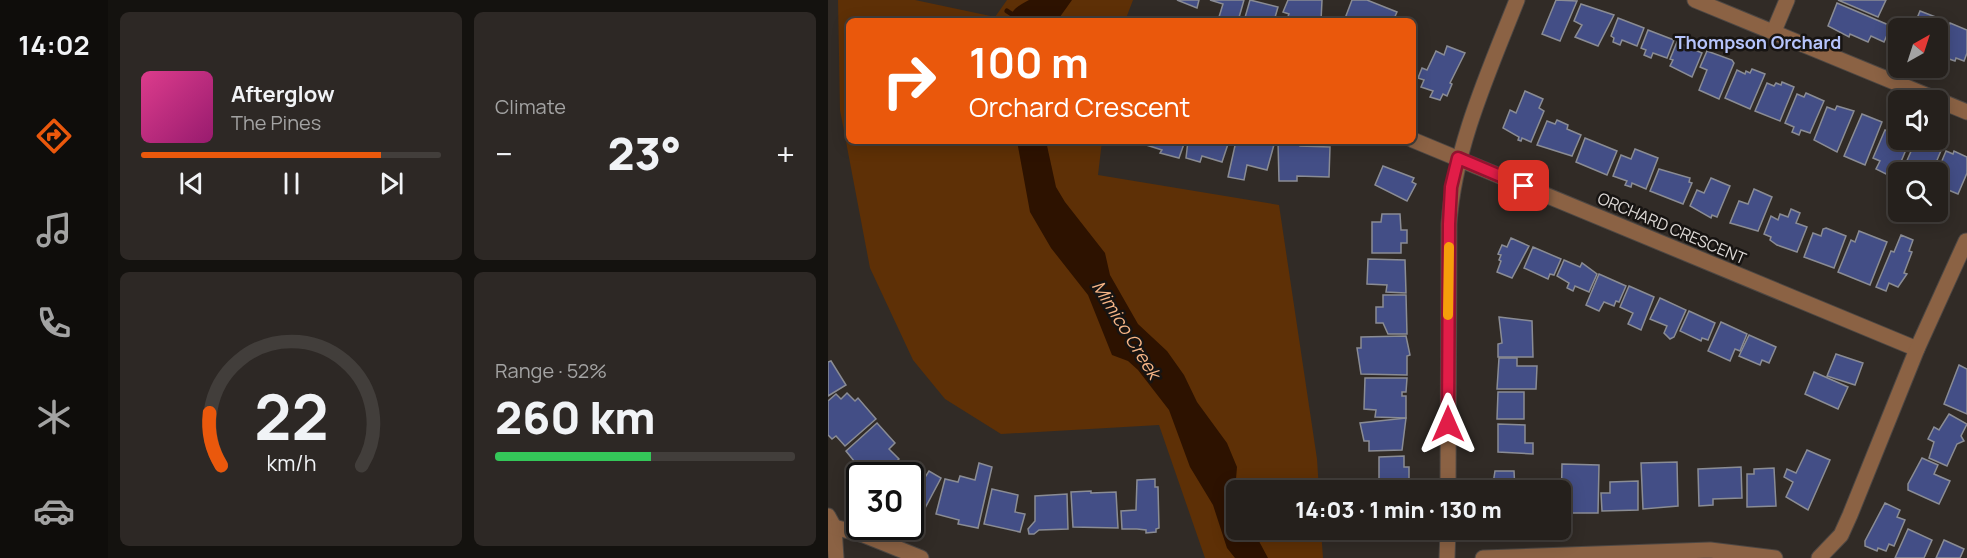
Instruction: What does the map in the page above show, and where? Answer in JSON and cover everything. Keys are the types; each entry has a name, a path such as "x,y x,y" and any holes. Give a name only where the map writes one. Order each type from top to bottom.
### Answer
{"street":[{"path":"1448,480 1451,187 1458,158 1517,0"},
{"path":"1695,0 1967,112"},
{"path":"1774,31 1786,0"},
{"name":"ORCHARD CRESCENT","path":"1416,141 1917,349"},
{"path":"1819,558 1840,535 1850,515 1917,349 1966,241"},
{"path":"836,558 831,522 921,558"},
{"path":"1447,558 1448,540"},
{"path":"1483,558 1710,550 1775,558"}],"shaded area":[{"path":"838,0 915,0 995,17 1007,0 1133,0 1126,18 846,18 846,142 840,110"},
{"path":"846,144 1102,144 1098,175 1279,205 1318,480 1226,480 1226,540 1322,540 1323,558 1205,558 1159,425 1001,434 945,399 913,360 870,268"}],"water":[{"path":"1029,0 1072,0 1059,18 1011,18 1014,10"},
{"name":"Mimico Creek","path":"1018,144 1047,144 1056,187 1105,253 1110,275 1138,324 1167,351 1184,375 1197,402 1227,443 1237,467 1237,480 1226,480 1226,540 1258,540 1268,558 1235,558 1227,548 1213,505 1190,467 1169,410 1138,370 1128,361 1112,355 1088,295 1051,248 1030,212"}],"building":[{"path":"1177,0 1199,0 1197,8"},
{"path":"1210,0 1244,0 1239,18 1219,17 1223,4"},
{"path":"1250,0 1278,7 1275,18 1245,18"},
{"path":"1288,0 1322,0 1321,18 1287,18 1289,14 1283,12"},
{"path":"1352,0 1367,0 1397,12 1394,18 1345,18"},
{"path":"1556,0 1577,1 1560,41 1542,34"},
{"path":"1838,0 1886,0 1878,17"},
{"path":"1837,3 1888,25 1888,33 1884,42 1871,36 1868,42 1850,34 1849,37 1828,26"},
{"path":"1581,4 1614,15 1598,46 1575,37 1582,25 1574,21"},
{"path":"1920,11 1938,18 1917,18"},
{"path":"1618,18 1644,28 1637,46 1622,40 1620,45 1613,42 1614,38 1611,36"},
{"path":"1950,23 1967,30 1967,53 1964,61 1956,58 1955,61 1949,59 1948,62"},
{"path":"1648,30 1674,40 1667,58 1653,53 1651,58 1644,55 1646,50 1641,48"},
{"path":"1677,42 1702,53 1692,77 1670,66 1673,60 1670,59"},
{"path":"1447,46 1465,53 1450,83 1452,84 1447,96 1443,94 1440,100 1430,97 1433,91 1421,87 1424,80 1418,78 1422,68 1427,70 1436,51 1444,55"},
{"path":"1707,51 1732,60 1734,63 1719,99 1699,90 1707,70 1700,67"},
{"path":"1752,69 1765,74 1750,109 1725,98 1737,70 1745,74 1746,71 1750,73"},
{"path":"1782,82 1794,87 1780,121 1755,111 1767,83 1774,86 1776,83 1781,85"},
{"path":"1525,91 1543,99 1539,108 1544,111 1531,142 1522,138 1521,141 1518,140 1519,137 1503,128 1510,110 1516,113"},
{"path":"1806,93 1824,101 1810,133 1801,130 1799,135 1792,132 1794,127 1785,123 1797,94 1804,97"},
{"path":"1837,106 1854,111 1837,152 1814,140 1827,107 1835,110"},
{"path":"1862,114 1882,122 1865,165 1844,156"},
{"path":"1557,120 1568,125 1567,129 1581,135 1572,156 1537,145 1547,121 1555,124"},
{"path":"1885,130 1888,131 1888,150 1906,150 1901,162 1888,162 1886,174 1876,169 1880,161 1873,158"},
{"path":"1585,138 1617,151 1607,175 1576,162"},
{"path":"1143,144 1184,144 1179,158 1160,153 1162,150"},
{"path":"1188,144 1228,144 1222,162 1202,156 1200,162 1186,158"},
{"path":"1235,144 1274,144 1267,170 1247,165 1244,180 1228,177"},
{"path":"1278,144 1330,147 1329,177 1297,176 1297,181 1279,181"},
{"path":"1635,149 1658,158 1646,189 1632,183 1631,187 1625,185 1627,181 1613,176 1621,155 1631,159"},
{"path":"1912,150 1941,150 1936,162 1906,162"},
{"path":"1946,151 1953,154 1954,151 1967,157 1967,173 1958,194 1948,190 1948,162 1941,162"},
{"path":"1383,166 1414,178 1412,182 1416,184 1407,201 1375,185"},
{"path":"1659,169 1690,178 1689,182 1692,183 1683,204 1650,191"},
{"path":"1711,178 1730,186 1717,217 1712,215 1711,218 1690,206 1697,190 1704,193"},
{"path":"1754,189 1772,197 1758,231 1730,223 1739,201 1748,204"},
{"path":"1791,209 1800,213 1796,223 1807,227 1797,252 1777,245 1770,240 1771,237 1764,234 1771,216 1778,220 1780,214 1788,217"},
{"path":"1382,214 1400,214 1401,230 1407,230 1407,243 1401,243 1401,253 1372,253 1372,222 1381,222"},
{"path":"1826,228 1846,236 1834,268 1804,257 1813,233 1821,236 1823,229"},
{"path":"1859,231 1887,242 1870,285 1838,272 1851,240 1855,242"},
{"path":"1901,235 1913,240 1909,251 1912,252 1904,273 1907,274 1898,287 1889,283 1886,291 1876,287 1891,251 1894,252"},
{"path":"1511,238 1529,246 1512,278 1497,272 1501,261 1499,260 1501,255 1498,254 1502,245 1507,247"},
{"path":"1533,247 1561,259 1554,275 1550,274 1548,279 1524,268"},
{"path":"1368,259 1405,260 1406,293 1386,292 1387,285 1367,284"},
{"path":"1564,260 1580,267 1582,263 1597,274 1589,292 1575,286 1573,291 1567,288 1569,283 1557,276"},
{"path":"1599,274 1626,286 1619,302 1616,301 1614,306 1604,302 1599,311 1586,305"},
{"path":"1629,286 1654,297 1641,330 1628,324 1633,313 1620,307"},
{"path":"1383,295 1406,295 1407,334 1388,334 1383,323 1376,323 1376,307 1383,307"},
{"path":"1660,298 1686,310 1674,337 1670,339 1664,333 1667,326 1650,319"},
{"path":"1689,311 1715,323 1708,340 1702,338 1701,341 1680,331"},
{"path":"1499,317 1532,321 1533,357 1498,357 1498,344 1502,343"},
{"path":"1721,322 1747,334 1740,351 1735,349 1730,361 1708,351"},
{"path":"1749,335 1776,347 1769,363 1762,360 1760,365 1739,356"},
{"path":"1406,336 1410,355 1407,356 1407,375 1361,374 1357,348 1361,348 1361,337"},
{"path":"1836,354 1863,363 1855,385 1827,376"},
{"path":"1499,358 1517,358 1517,366 1537,366 1536,389 1497,389"},
{"path":"831,361 846,385 828,396 828,362"},
{"path":"1959,365 1967,369 1967,414 1944,404"},
{"path":"1814,372 1848,387 1838,409 1805,394"},
{"path":"1365,378 1407,378 1406,392 1402,392 1402,396 1406,396 1406,418 1375,417 1376,410 1364,409"},
{"path":"1498,392 1524,392 1524,419 1497,419"},
{"path":"847,393 855,401 858,398 876,419 845,446 836,436 832,439 828,435 828,401 836,394 841,399"},
{"path":"1949,414 1967,424 1961,436 1964,441 1957,444 1947,466 1929,458 1934,442 1928,439 1934,427 1939,430"},
{"path":"1406,418 1402,450 1369,451 1369,441 1364,441 1360,423"},
{"path":"877,423 895,443 889,449 899,459 896,462 855,462 846,451"},
{"path":"1498,424 1525,425 1525,443 1533,443 1533,454 1498,452"},
{"path":"1807,450 1830,460 1808,510 1786,497 1793,482 1784,477 1787,469 1796,473"},
{"path":"1404,456 1404,467 1409,467 1409,480 1379,480 1379,457"},
{"path":"1922,458 1938,465 1934,474 1950,481 1939,504 1908,490 1908,484"},
{"path":"1677,462 1678,506 1643,509 1641,463"},
{"path":"979,463 992,467 978,528 958,524 959,520 936,514 945,479 958,482 960,476 975,480"},
{"path":"1562,464 1599,465 1598,513 1571,513 1571,480 1562,480"},
{"path":"1741,467 1742,498 1713,499 1713,505 1699,506 1698,469"},
{"path":"1774,468 1776,506 1747,507 1747,474 1754,474 1754,469"},
{"path":"929,471 941,478 924,510 924,479"},
{"path":"1495,471 1514,471 1514,480 1494,480"},
{"path":"1155,479 1155,487 1158,487 1159,528 1156,532 1146,533 1146,530 1122,529 1121,511 1136,510 1137,480"},
{"path":"1638,481 1638,510 1602,511 1601,493 1610,493 1610,482"},
{"path":"992,489 1018,495 1015,512 1025,514 1020,532 984,524"},
{"path":"1091,491 1091,493 1116,492 1118,528 1073,527 1071,492"},
{"path":"1067,494 1068,529 1039,530 1034,534 1029,534 1028,529 1035,521 1035,496"},
{"path":"1885,503 1900,510 1897,517 1905,520 1894,546 1889,544 1886,551 1878,548 1877,551 1865,546 1865,541"},
{"path":"1908,529 1932,540 1924,558 1895,558"},
{"path":"1944,540 1964,549 1960,558 1936,558"}],"waterway":[{"path":"1007,11 1018,18"}],"slow traffic":[{"path":"1448,315 1449,247"}],"district":[{"name":"Thompson Orchard","path":"1758,43"}],"route":[{"path":"1448,424 1449,224 1451,187 1458,158 1524,186"}]}
